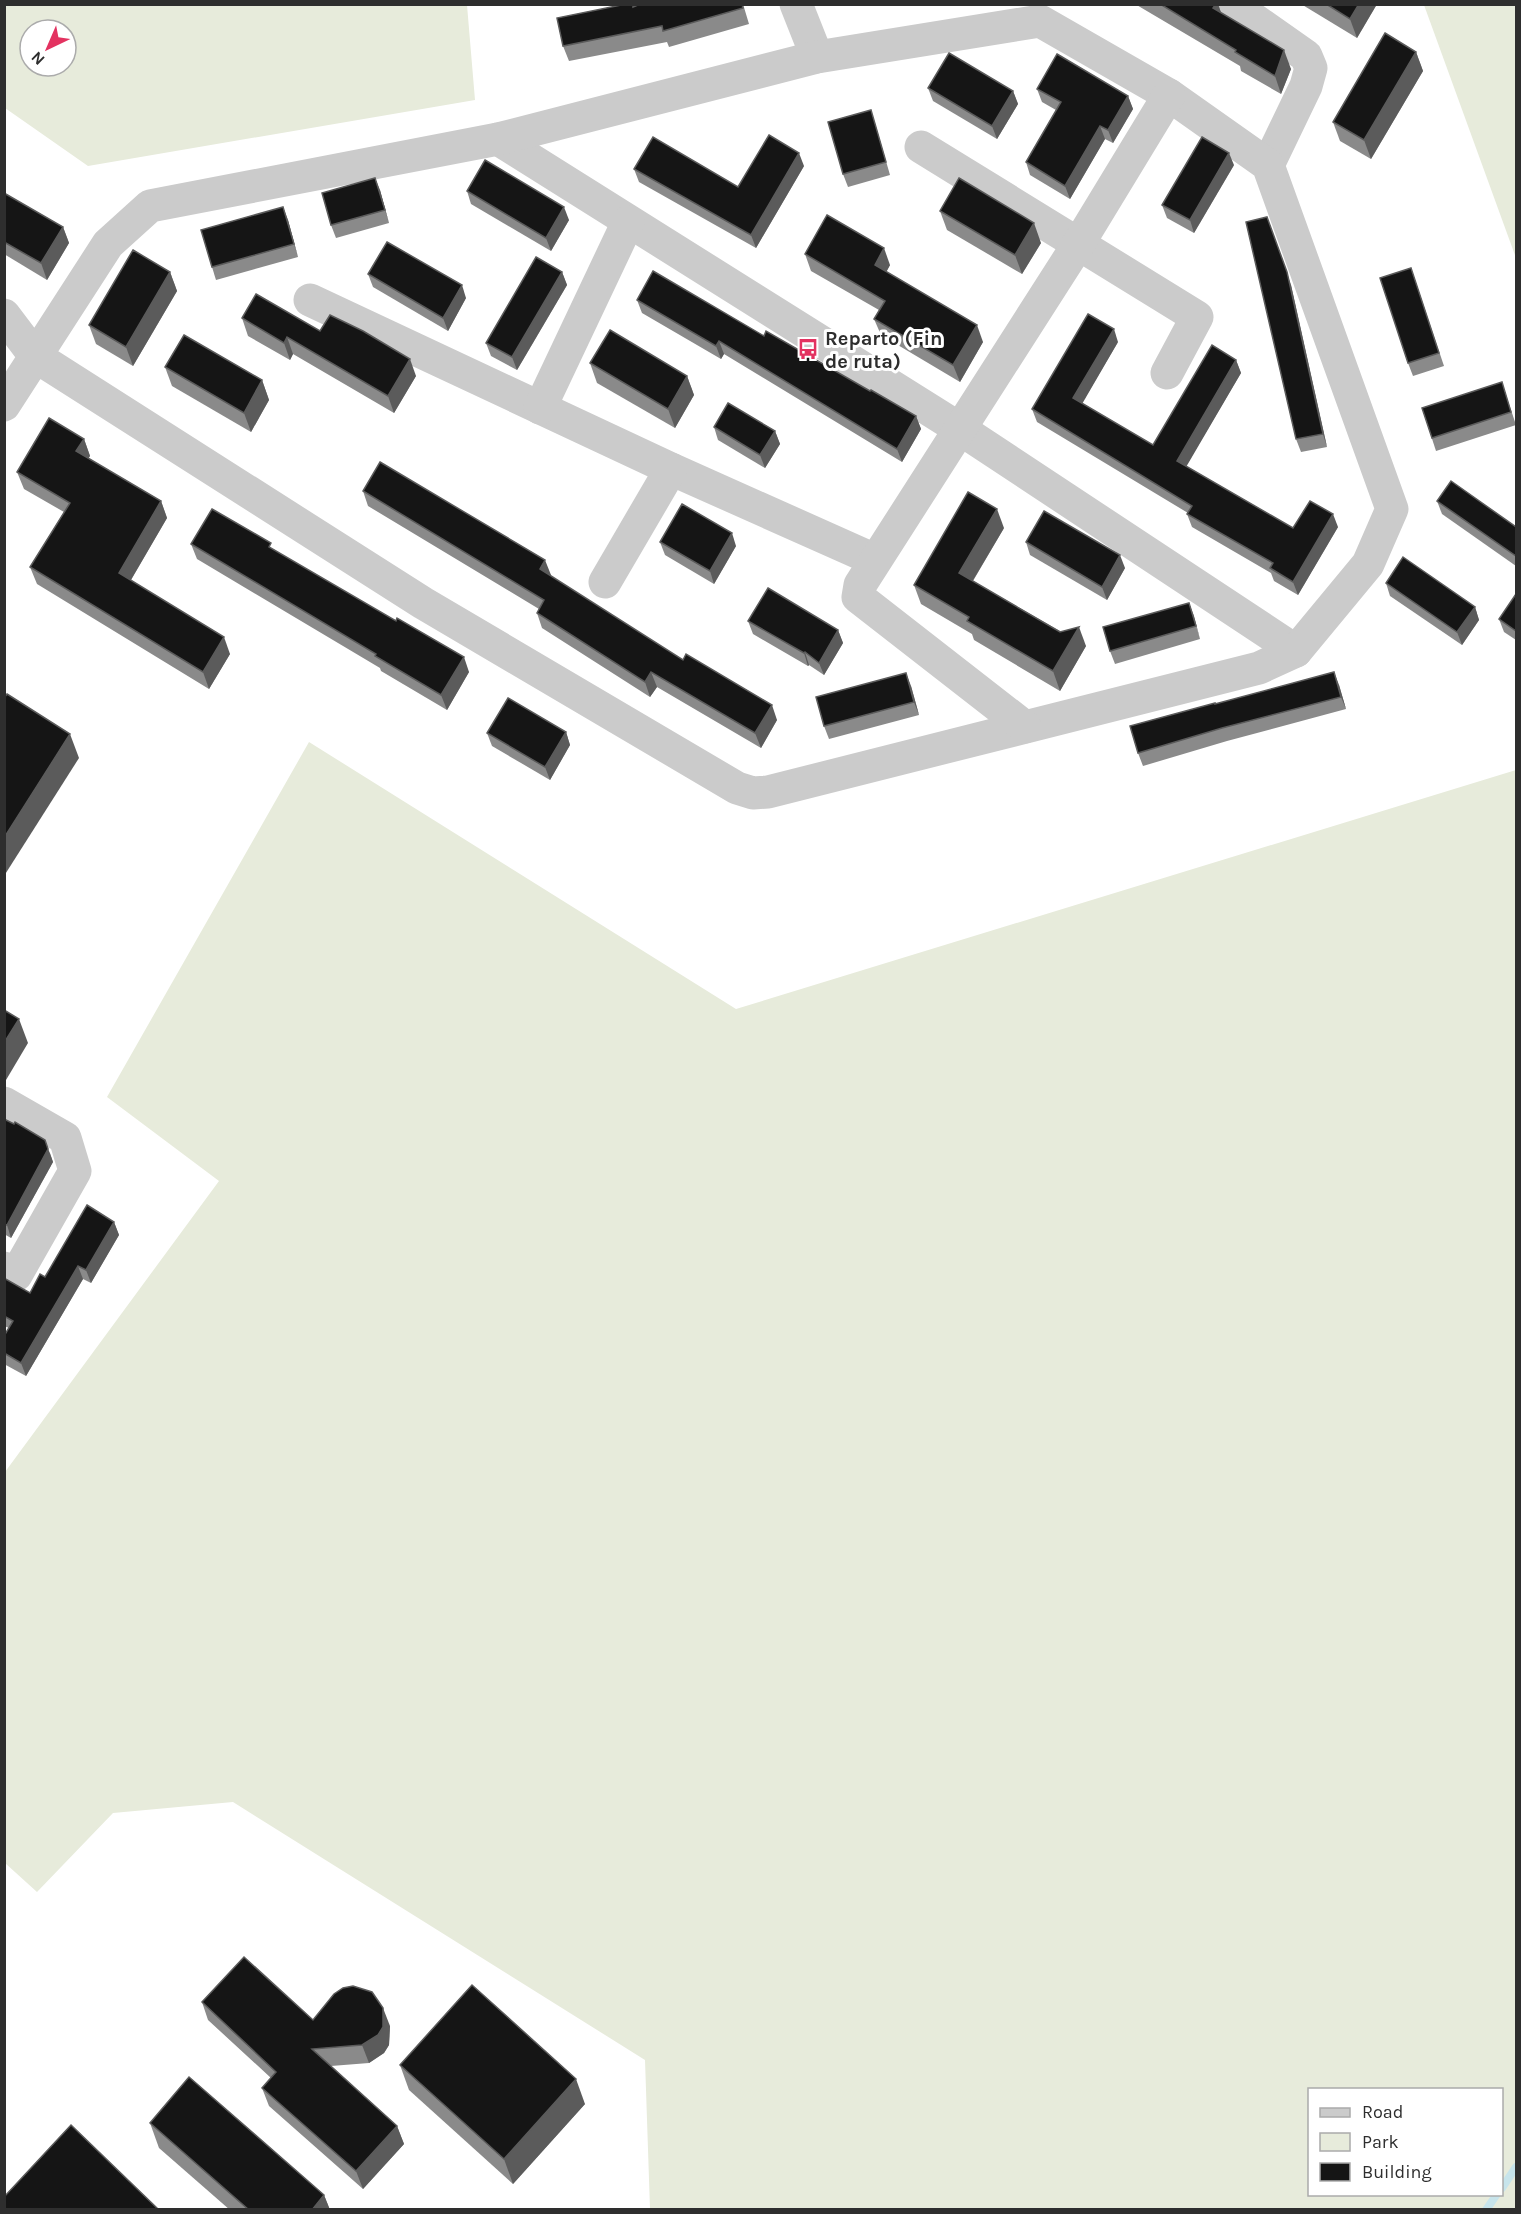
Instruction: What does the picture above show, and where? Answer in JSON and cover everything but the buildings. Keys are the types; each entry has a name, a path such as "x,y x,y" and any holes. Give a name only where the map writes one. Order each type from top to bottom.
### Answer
{"street":[{"path":"796,4 817,57"},
{"path":"1232,4 1306,56 1311,68 1306,86 1268,165"},
{"path":"4,315 35,356 423,603 737,788 753,793 768,792 1258,668 1296,651 1368,564 1392,509 1268,165 1050,13 817,57 498,139 150,206 108,244 35,356 4,405"},
{"path":"1025,727 858,597 860,585 1079,243 1169,95"},
{"path":"498,139 960,429 1296,651"},
{"path":"921,147 1197,317 1167,373"},
{"path":"540,408 628,222"},
{"path":"310,300 671,469 875,560"},
{"path":"605,582 671,469"},
{"path":"4,1102 65,1138 75,1171 15,1275 4,1269"}],"green space":[{"path":"5,4 467,5 475,100 88,166 5,108"},
{"path":"1424,5 1516,5 1516,258"},
{"path":"309,742 736,1009 1516,770 1516,2209 650,2209 645,2060 233,1802 113,1813 37,1892 5,1863 5,1472 219,1181 107,1097"}],"waterway":[{"path":"1503,2186 1516,2167"},
{"path":"1486,2210 1496,2196"}],"place":[{"name":"Reparto (Fin de ruta)","path":"808,349"}]}
